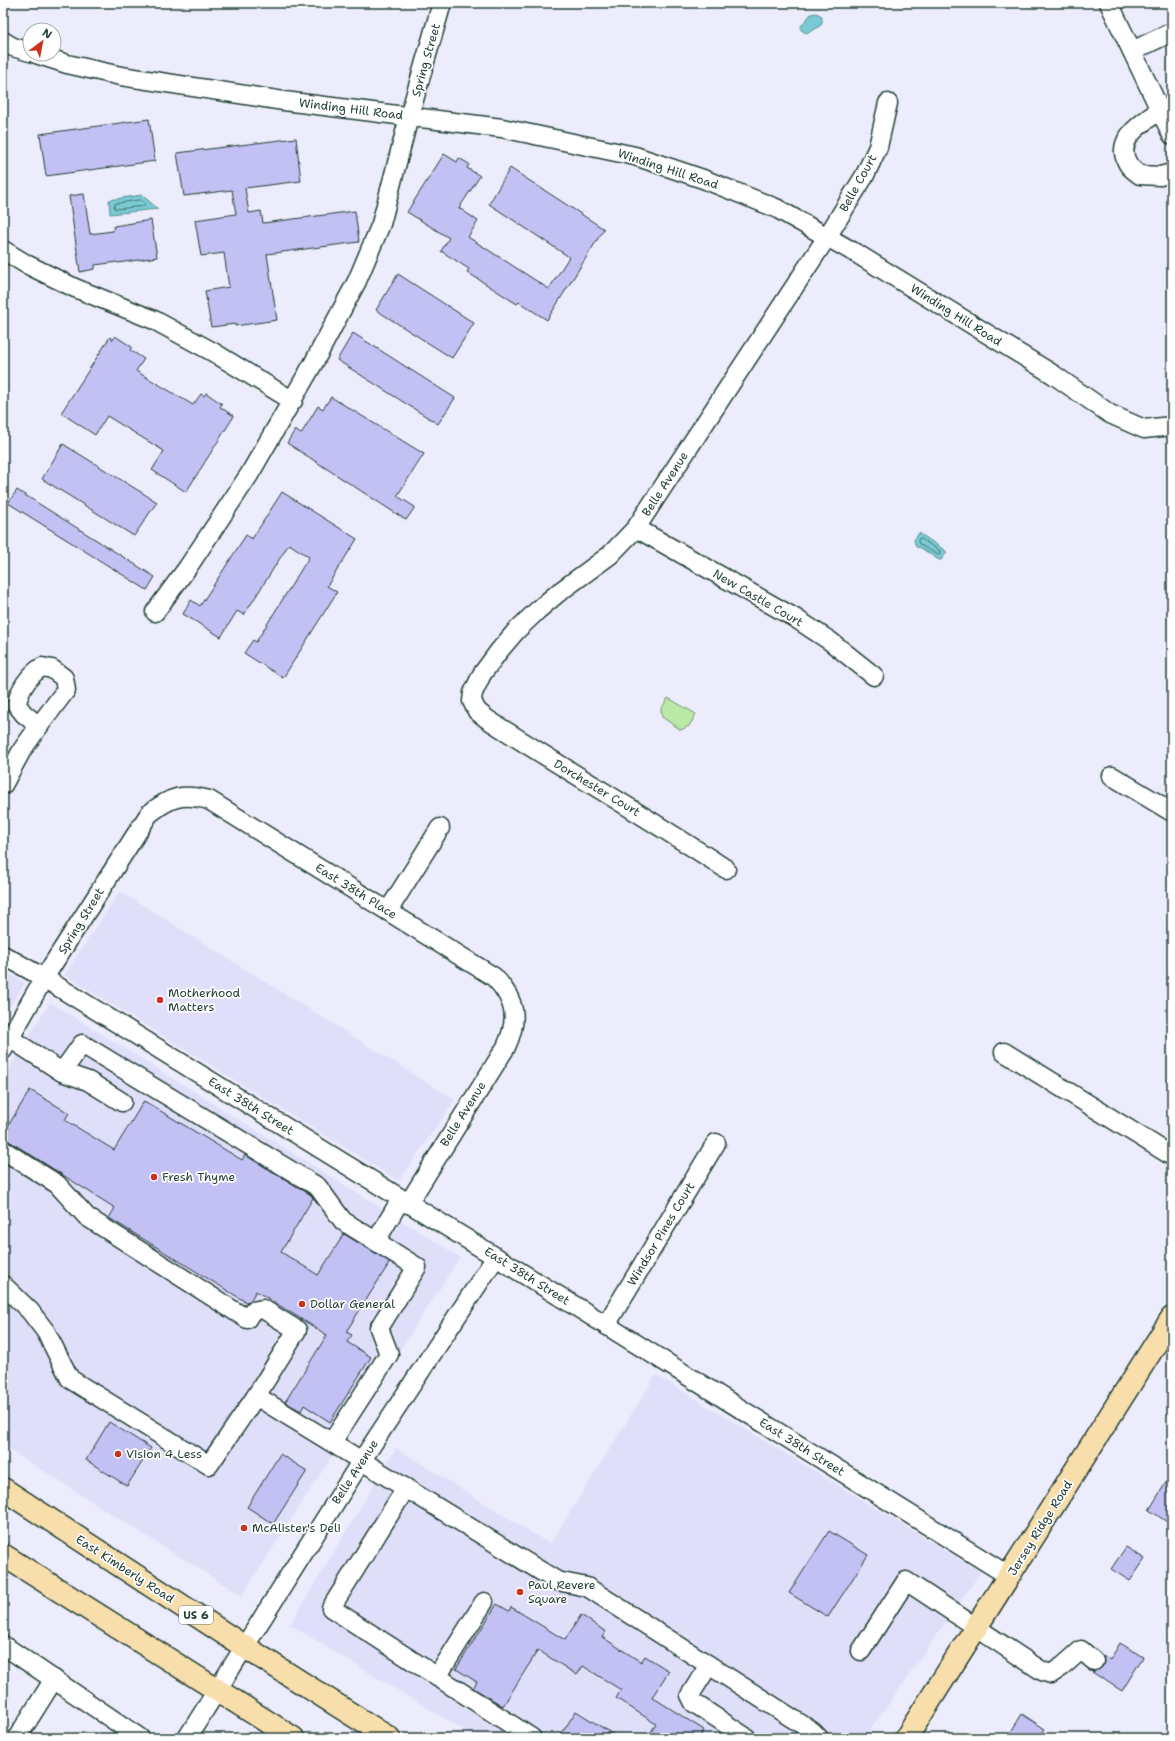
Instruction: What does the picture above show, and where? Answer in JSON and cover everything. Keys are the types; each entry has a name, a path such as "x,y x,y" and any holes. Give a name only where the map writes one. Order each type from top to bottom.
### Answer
{"main road":[{"name":"Jersey Ridge Road","path":"906,1738 1172,1318"},
{"name":"East Kimberly Road","path":"3,1490 245,1647 390,1738"},
{"path":"3,1554 293,1738"}],"street":[{"name":"Spring Street","path":"155,612 188,567 250,475 293,401 357,281 381,224 409,117 442,3"},
{"path":"1109,3 1172,135"},
{"path":"1132,51 1172,32"},
{"path":"3,41 13,47 22,50"},
{"name":"Winding Hill Road","path":"61,62 121,76 284,101 502,128 635,156 703,179 776,208 859,254 1040,367 1110,414 1144,429 1172,426"},
{"name":"Belle Court","path":"827,237 865,175 878,147 888,103"},
{"path":"1160,110 1134,129 1127,140 1124,149 1128,164 1140,175 1160,176 1172,173"},
{"name":"Belle Avenue","path":"472,701 476,684 499,651 516,631 558,593 610,556 636,528 827,237"},
{"path":"3,250 26,264 75,288 154,320 213,352 293,401"},
{"name":"New Castle Court","path":"636,528 795,618 830,641 874,676"},
{"name":"Dorchester Court","path":"472,701 477,711 487,719 564,769 661,826 726,869"},
{"path":"3,785 22,750 39,726"},
{"path":"1112,776 1172,812"},
{"name":"East 38th Place","path":"169,799 182,796 209,800 388,910 494,978 504,988 510,1000 514,1013 514,1023"},
{"name":"Spring Street","path":"7,1045 44,978 140,826 149,814 169,799"},
{"path":"388,910 440,828"},
{"name":"East 38th Street","path":"3,955 44,978 496,1257 1009,1576"},
{"name":"Belle Avenue","path":"376,1241 405,1201 506,1047 512,1034 514,1023"},
{"path":"62,1072 82,1044 318,1187 343,1221 417,1267 380,1328 388,1354 332,1442"},
{"path":"7,1045 62,1072 88,1081 122,1102"},
{"path":"1004,1052 1172,1156"},
{"name":"Windsor Pines Court","path":"606,1325 716,1143"},
{"path":"3,1150 57,1184 87,1218 247,1319 252,1311 263,1310 297,1330 256,1396 210,1465 70,1378 46,1332 30,1311 3,1285"},
{"name":"Belle Avenue","path":"187,1738 362,1460 496,1257"},
{"path":"256,1396 556,1581 587,1587 812,1731 819,1738"},
{"path":"406,1488 331,1608 532,1738"},
{"path":"862,1651 906,1581 1042,1672 1051,1674 1063,1666 1081,1650 1094,1661"},
{"path":"437,1677 484,1602"},
{"path":"3,1645 140,1738"},
{"path":"710,1665 690,1695 694,1703 747,1738"},
{"path":"21,1736 54,1680"}],"shaded area":[{"path":"120,891 455,1100 399,1181 64,975"},
{"path":"3,970 25,983 3,1017"},
{"path":"50,1002 460,1257 242,1596 3,1446 3,1078"},
{"name":"Paul Revere Square","path":"656,1375 981,1572 865,1738 477,1738 290,1625 396,1448 550,1544"}],"green space":[{"path":"668,698 696,714 689,726 681,730 662,717 661,709"}],"water":[{"path":"816,13 822,16 822,24 806,33 801,30 801,26 811,14"},
{"path":"142,195 158,209 110,214 109,200"},
{"path":"919,533 946,551 941,560 921,548 916,547 914,540"}],"building":[{"path":"149,119 155,161 46,176 40,134"},
{"path":"296,138 301,181 245,188 249,213 261,211 263,223 355,211 359,242 267,254 277,320 235,326 235,324 211,327 205,291 229,287 224,253 201,256 195,220 236,214 232,190 184,196 177,153"},
{"path":"444,154 457,162 459,158 469,164 467,168 480,176 459,208 478,221 468,237 549,289 569,257 489,204 510,168 604,229 547,320 519,302 517,304 467,272 469,269 441,251 449,238 407,212"},
{"path":"84,194 90,234 113,231 114,226 151,220 157,257 95,265 95,269 80,272 69,196"},
{"path":"398,274 474,323 452,358 376,310"},
{"path":"353,333 455,398 438,424 337,360"},
{"path":"115,336 132,347 130,350 144,359 136,371 193,405 201,394 204,396 206,393 222,404 220,407 234,416 186,492 152,470 164,451 107,416 95,435 61,413 110,337 113,340"},
{"path":"331,397 424,454 397,496 415,507 406,520 287,443 295,430 301,434 318,406 323,409"},
{"path":"63,444 157,502 134,536 42,479"},
{"path":"17,490 155,577 147,590 8,503"},
{"path":"282,492 357,539 327,586 337,592 283,678 244,653 253,640 256,642 309,557 289,544 244,615 237,611 221,637 183,614 191,600 200,606 246,535 252,539"},
{"path":"30,1090 69,1113 65,1120 114,1150 144,1101 242,1160 245,1155 311,1195 313,1198 281,1252 318,1275 344,1234 390,1262 346,1332 352,1335 347,1342 371,1357 330,1422 304,1405 301,1411 285,1402 327,1335 256,1291 250,1301 246,1302 109,1218 115,1208 9,1141 3,1139 3,1134"},
{"name":"Vision 4 Less","path":"109,1422 151,1448 127,1486 86,1460"},
{"path":"280,1454 307,1471 273,1524 247,1507"},
{"path":"1172,1473 1172,1525 1149,1510"},
{"path":"829,1531 868,1555 828,1617 789,1593"},
{"path":"1126,1547 1145,1559 1130,1581 1111,1569"},
{"path":"497,1604 509,1611 511,1607 565,1640 581,1615 606,1632 602,1637 641,1662 645,1656 669,1671 652,1697 704,1730 699,1738 647,1738 656,1724 616,1698 621,1690 583,1666 577,1675 538,1650 503,1706 473,1688 477,1682 456,1669"},
{"path":"1120,1643 1143,1657 1122,1691 1092,1672 1102,1667 1104,1662 1103,1655 1110,1660"},
{"path":"576,1711 619,1738 559,1738"},
{"path":"1022,1714 1045,1729 1039,1738 1007,1738"}],"place":[{"name":"Motherhood Matters","path":"160,1000"},
{"name":"Fresh Thyme","path":"154,1177"},
{"name":"Dollar General","path":"302,1304"},
{"name":"Vision 4 Less","path":"118,1454"},
{"name":"McAlister's Deli","path":"244,1528"},
{"name":"Paul Revere Square","path":"520,1592"}]}
